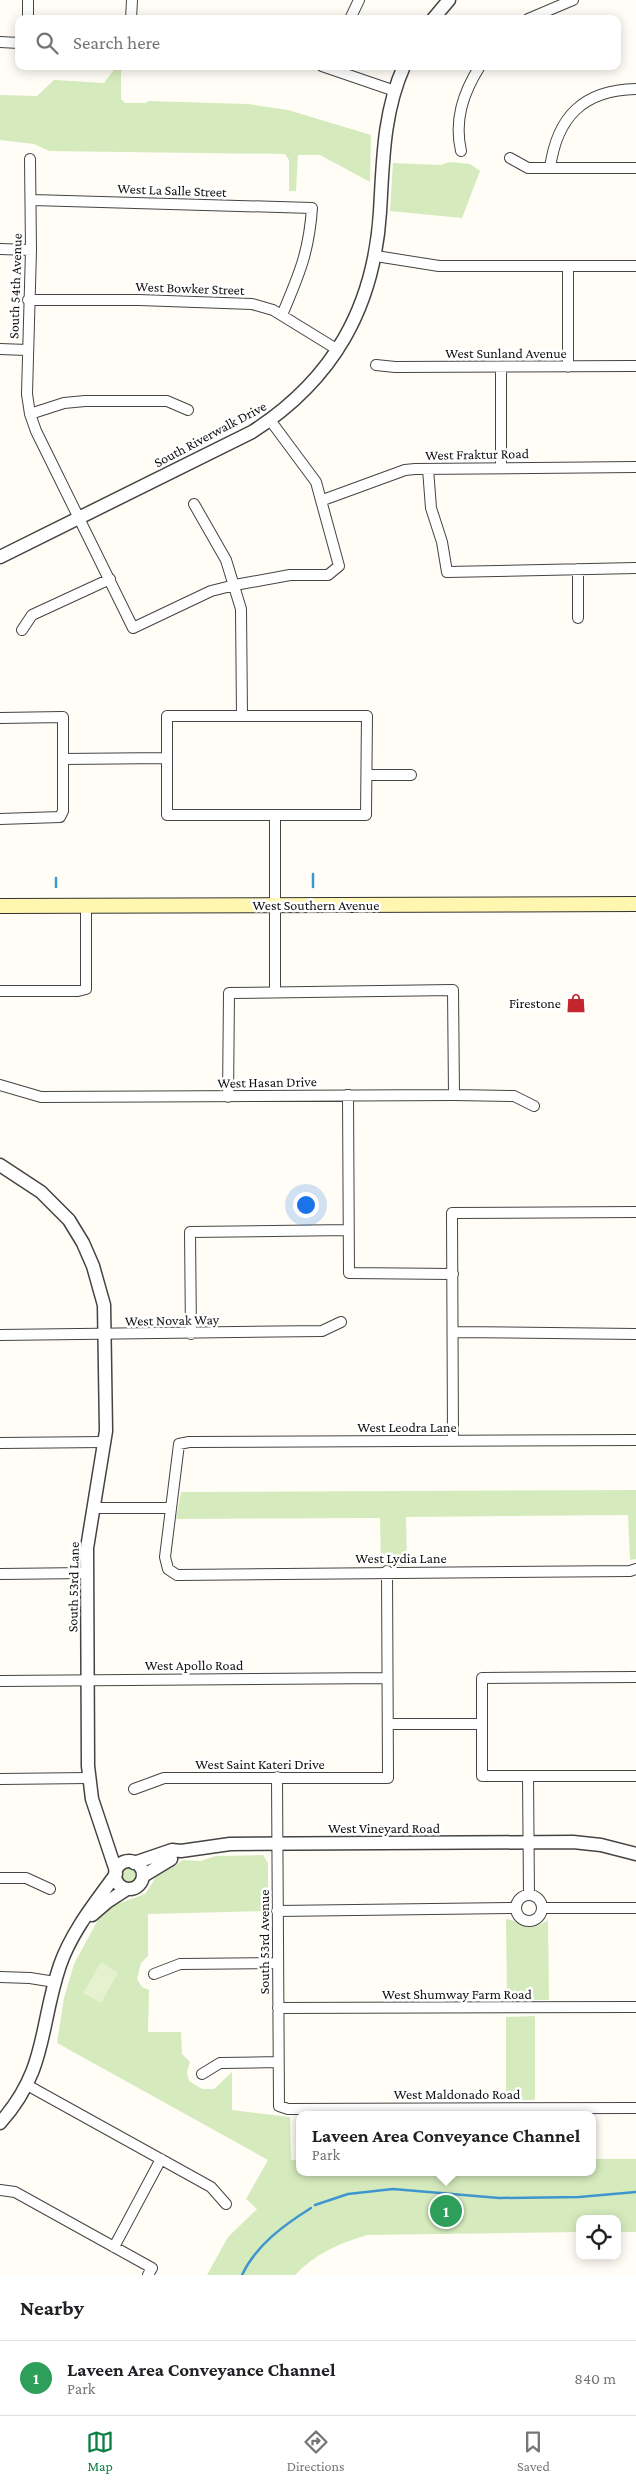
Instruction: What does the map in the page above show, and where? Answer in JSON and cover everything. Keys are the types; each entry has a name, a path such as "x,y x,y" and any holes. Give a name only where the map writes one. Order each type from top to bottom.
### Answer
{"main road":[{"name":"West Southern Avenue","path":"0,906 635,905"}],"street":[{"path":"28,0 28,15"},
{"path":"131,15 132,0"},
{"path":"352,15 359,0"},
{"path":"436,15 449,0"},
{"path":"537,15 573,0"},
{"path":"0,42 15,43"},
{"path":"336,70 395,91"},
{"name":"South Riverwalk Drive","path":"0,557 252,432 270,420 308,388 338,350 362,302 376,256 384,142 395,91 403,70"},
{"path":"461,151 457,128 460,108 470,82 478,70"},
{"path":"550,168 553,148 558,133 564,122 579,106 601,94 622,89 636,89"},
{"path":"510,158 528,168 636,168"},
{"name":"South 54th Avenue","path":"30,160 32,200 26,394 36,432 110,578 133,628 211,591 235,584"},
{"name":"West La Salle Street","path":"32,200 312,208 310,234 305,259 282,315"},
{"path":"0,249 31,250"},
{"path":"376,256 439,266 636,266"},
{"path":"568,266 568,367"},
{"name":"West Bowker Street","path":"28,300 139,300 252,304 266,307 282,315 338,350"},
{"path":"0,349 27,350"},
{"name":"West Sunland Avenue","path":"376,366 636,366"},
{"path":"501,366 501,468"},
{"path":"30,414 64,403 85,401 167,401 188,410"},
{"path":"235,584 290,575 328,575 339,566 323,500 316,482 270,420"},
{"name":"West Fraktur Road","path":"323,500 405,470 428,468 636,466"},
{"path":"428,468 431,508 442,542 448,572 636,568"},
{"path":"194,504 226,560 242,609 242,716"},
{"path":"578,569 578,618"},
{"path":"22,630 32,615 110,578"},
{"path":"167,716 242,716 367,716 366,815 167,815 167,716"},
{"path":"0,718 63,717 63,811 60,817 0,819"},
{"path":"63,759 168,758"},
{"path":"367,775 412,775"},
{"path":"275,816 275,991"},
{"path":"0,992 78,991 86,989 86,906"},
{"path":"228,1097 229,994 275,991 453,990 454,1095"},
{"name":"West Hasan Drive","path":"0,1085 40,1098 454,1095 514,1096 534,1106"},
{"path":"348,1095 348,1273 453,1274"},
{"name":"South 53rd Lane","path":"0,1165 22,1178 47,1197 75,1230 98,1278 104,1305 106,1335 105,1442 88,1536 89,1778 94,1808 118,1883 127,1889"},
{"path":"453,1440 452,1213 636,1212"},
{"path":"191,1334 190,1232 348,1230"},
{"name":"West Novak Way","path":"0,1335 322,1331 341,1322"},
{"path":"453,1332 636,1334"},
{"name":"West Leodra Lane","path":"171,1508 179,1444 189,1442 636,1440"},
{"path":"0,1443 105,1442"},
{"path":"94,1508 171,1508"},
{"name":"West Lydia Lane","path":"171,1508 165,1557 168,1569 177,1574 630,1571 636,1569"},
{"path":"386,1572 388,1724 481,1724"},
{"path":"0,1574 87,1574"},
{"path":"636,1677 482,1678 481,1724 482,1776 636,1776"},
{"name":"West Apollo Road","path":"0,1681 387,1678"},
{"name":"West Saint Kateri Drive","path":"134,1789 164,1778 388,1778 388,1724"},
{"path":"528,1776 529,1895"},
{"path":"0,1779 89,1778"},
{"name":"South 53rd Avenue","path":"277,1778 279,2106"},
{"name":"South 53rd Lane","path":"105,1838 131,1862 141,1868 143,1876"},
{"name":"West Vineyard Road","path":"131,1862 172,1850 181,1851 220,1845 277,1844 590,1843 636,1854"},
{"path":"84,1921 127,1889 138,1886 143,1876 175,1857 181,1851"},
{"path":"0,2123 15,2106 27,2085 40,2054 55,1982 65,1954 84,1921 88,1909 120,1865 131,1862"},
{"path":"0,1878 26,1878 50,1888"},
{"path":"529,1895 540,1900 542,1908 539,1917 526,1921 519,1917 516,1908 518,1900 529,1895"},
{"path":"278,1911 516,1908"},
{"path":"542,1908 636,1908"},
{"path":"154,1974 180,1964 278,1963"},
{"path":"0,1977 30,1978 55,1982"},
{"name":"West Shumway Farm Road","path":"278,2008 636,2007"},
{"path":"202,2074 220,2063 278,2062"},
{"path":"27,2085 211,2187 226,2204"},
{"name":"West Maldonado Road","path":"279,2106 288,2109 636,2108"},
{"path":"114,2247 161,2159"},
{"path":"0,2190 15,2192 114,2247 150,2272"}],"green space":[{"path":"114,70 122,70 121,99 125,103 146,103 148,101 248,104 288,110 371,135 370,182 320,155 298,155 296,191 289,191 289,160 285,154 49,151 34,144 0,140 0,95 37,96 54,80 104,83"},
{"path":"450,162 470,164 480,171 462,218 390,211 393,163 440,165"},
{"path":"636,1490 636,1559 630,1560 628,1515 406,1517 407,1566 381,1566 380,1518 176,1519 181,1492"},
{"path":"263,1855 268,1863 268,1911 148,1914 148,1956 141,1963 137,1979 142,1987 149,1990 148,2032 181,2032 182,2054 190,2062 187,2072 189,2081 202,2089 214,2089 232,2072 232,2110 290,2117 291,2160 296,2160 296,2176 596,2176 596,2159 636,2159 636,2232 621,2232 621,2215 576,2215 576,2232 367,2235 319,2255 295,2275 207,2275 228,2237 257,2209 246,2199 268,2160 57,2043 64,1998 74,1964 100,1916 109,1907 145,1894 156,1877 183,1860 200,1861 216,1856"},
{"path":"129,1867 135,1870 138,1876 135,1882 129,1885 123,1882 120,1876 123,1870"},
{"path":"506,1919 530,1927 548,1920 549,2000 507,2000"},
{"path":"101,1962 118,1973 101,2003 83,1993"},
{"path":"535,2016 535,2100 506,2100 506,2017"}],"waterway":[{"path":"313,874 313,887"},
{"path":"56,878 56,887"},
{"path":"315,2205 348,2194 393,2189 499,2198 579,2197 636,2192"},
{"path":"242,2275 263,2245 291,2221 311,2208"}],"place":[{"name":"Firestone","path":"576,1003"},
{"name":"Laveen Area Conveyance Channel","path":"446,2211"}]}
